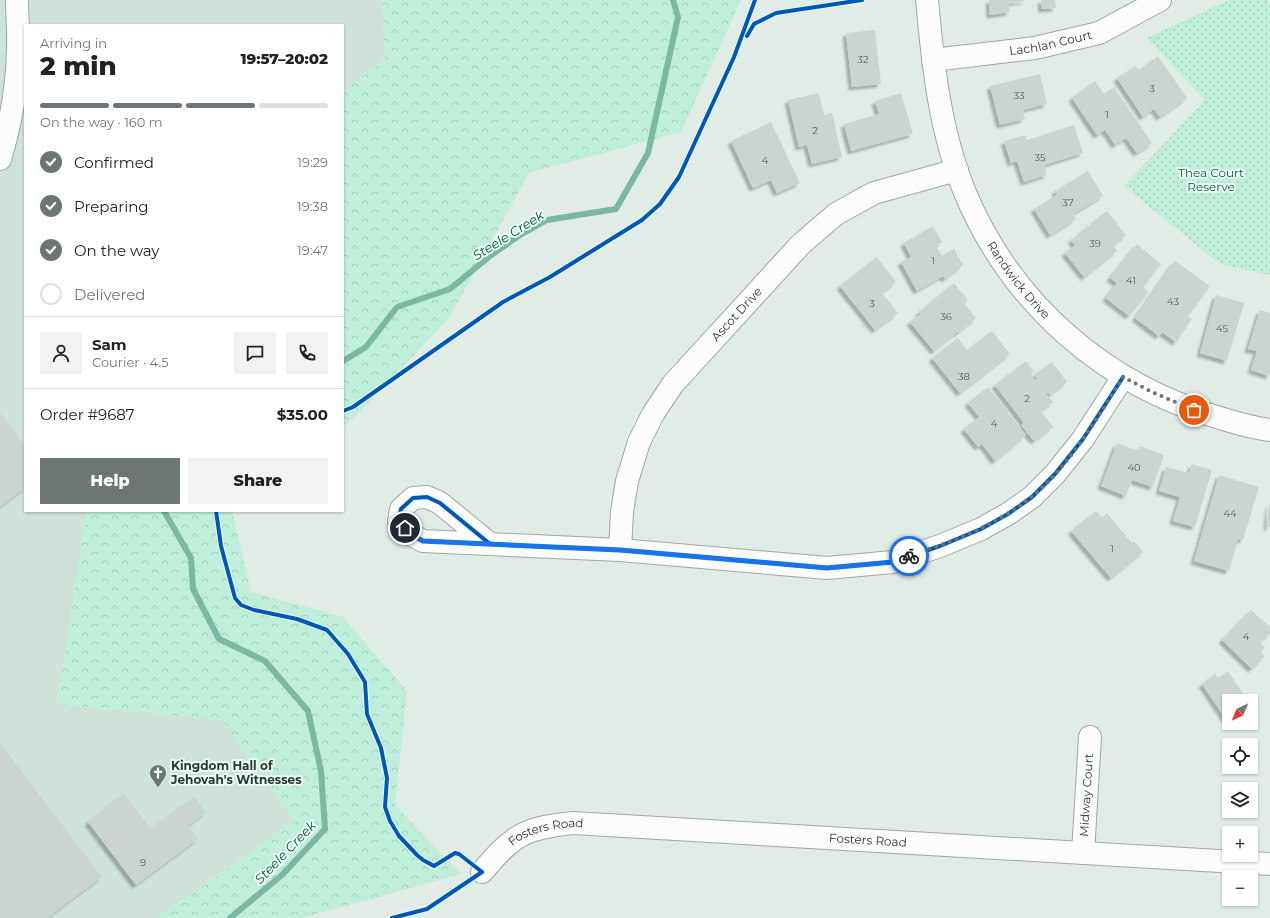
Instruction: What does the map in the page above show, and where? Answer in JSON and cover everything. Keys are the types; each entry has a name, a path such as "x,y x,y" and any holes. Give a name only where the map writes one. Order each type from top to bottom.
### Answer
{"street":[{"path":"0,159 15,95 18,48 17,0"},
{"name":"Randwick Drive","path":"927,0 933,60 942,119 957,170 966,194 987,237 1025,291 1044,313 1078,346 1123,377 1179,404 1238,423 1270,430"},
{"name":"Lachlan Court","path":"933,60 1035,48 1099,33 1160,0"},
{"name":"Ascot Drive","path":"620,550 622,512 627,481 639,442 653,414 673,384 800,244 836,214 874,193 957,170"},
{"path":"490,544 620,550 827,568 893,562 940,546 982,529 1008,514 1032,497 1055,474 1083,439 1123,377"},
{"name":"Midway Court","path":"1083,853 1090,737"},
{"name":"Fosters Road","path":"482,872 499,851 519,836 542,827 573,823 1270,864"}],"shaded area":[{"path":"0,0 382,0 385,59 344,91 344,24 24,24 24,512 87,512 57,704 223,720 294,822 157,918 0,918"}],"green space":[{"path":"382,0 741,0 681,132 529,173 449,318 348,424 344,425 344,91 385,59"},
{"name":"Thea Court Reserve","path":"1229,0 1267,0 1270,3 1270,275 1220,264 1124,186 1205,100 1147,38"},
{"path":"87,512 232,512 251,592 343,617 407,691 395,805 461,874 302,918 157,918 294,822 222,720 57,704"}],"building":[{"path":"989,0 1025,1 1008,3 1010,12 990,15"},
{"path":"1041,0 1055,0 1056,8 1042,9"},
{"path":"875,30 881,84 852,87 846,33"},
{"path":"1158,56 1187,98 1160,117 1154,109 1143,117 1117,78 1136,66 1139,70"},
{"path":"1040,74 1047,104 1023,110 1025,119 1000,125 990,86"},
{"path":"1095,81 1104,94 1114,87 1152,143 1137,153 1126,138 1115,145 1105,130 1097,135 1072,98"},
{"path":"819,93 824,115 832,113 842,157 812,164 807,145 799,147 788,100"},
{"path":"901,93 913,134 851,151 844,124 879,114 875,101"},
{"path":"771,122 800,183 777,193 771,180 753,188 731,141"},
{"path":"1074,125 1083,153 1044,165 1047,175 1024,182 1017,161 1011,163 1004,141 1025,135 1027,140"},
{"path":"1088,171 1103,196 1073,214 1076,219 1050,235 1034,209 1057,195 1055,191"},
{"path":"1107,211 1126,235 1113,245 1117,251 1084,277 1065,253 1075,245 1071,240"},
{"path":"933,226 942,242 936,246 942,256 954,249 963,265 945,279 943,276 917,291 901,262 911,257 904,243"},
{"path":"1137,244 1161,264 1143,287 1149,292 1129,316 1106,298 1117,283 1110,278"},
{"path":"877,257 896,282 882,293 898,313 875,330 840,286"},
{"path":"1175,261 1210,286 1188,316 1192,319 1176,342 1162,332 1159,336 1135,318"},
{"path":"954,283 968,300 964,303 976,318 934,351 910,322 921,314 919,312"},
{"path":"1216,295 1244,303 1227,361 1200,353"},
{"path":"1260,310 1270,313 1270,376 1251,370 1257,351 1248,349"},
{"path":"992,331 1010,354 960,393 932,358 958,338 967,350"},
{"path":"1026,361 1034,372 1031,374 1035,380 1037,378 1034,375 1052,362 1067,382 1050,395 1048,393 1046,394 1053,402 1041,411 1053,427 1034,441 1021,425 1024,423 995,385"},
{"path":"988,387 1026,435 995,461 982,444 978,447 964,429 979,417 968,403"},
{"path":"1,414 24,444 24,489 0,507"},
{"path":"1117,443 1138,451 1140,446 1164,455 1153,487 1132,480 1126,496 1101,486"},
{"path":"1192,464 1212,470 1195,527 1173,521 1180,497 1159,491 1166,467 1189,473"},
{"path":"1219,475 1259,487 1243,540 1238,539 1229,571 1194,561"},
{"path":"1269,504 1270,527 1267,527"},
{"path":"1096,511 1102,518 1107,513 1132,543 1134,541 1143,552 1111,578 1071,531"},
{"path":"1251,610 1270,627 1270,633 1260,643 1265,647 1261,652 1265,656 1252,669 1222,640"},
{"path":"1228,671 1243,694 1222,694 1222,714 1202,684 1215,674 1218,678"},
{"path":"0,743 102,877 47,918 0,918"},
{"name":"Kingdom Hall of Jehovah's Witnesses","path":"124,794 151,829 194,797 206,812 188,826 198,839 136,885 88,822"}],"waterway":[{"name":"Steele Creek","path":"344,360 366,347 397,307 450,289 490,256 520,235 547,220 616,209 648,153 678,17 673,0"},
{"name":"Steele Creek","path":"165,512 191,558 193,589 219,639 265,661 308,711 321,771 325,829 282,875 230,918"}],"cycle path":[{"path":"344,411 353,407 503,302 550,277 642,220 660,204 679,177 734,57 755,0"},
{"path":"747,36 754,24 776,13 862,0"},
{"path":"490,544 440,503 427,497 413,498 401,509 399,522 410,534 423,541 620,550 827,568 893,562 940,546 981,529 1008,514 1032,497 1055,474 1083,439 1123,377"},
{"path":"216,512 221,546 235,598 241,605 254,610 297,619 327,630 348,654 365,682 367,714 381,748 387,778 385,807 390,821 399,836 417,855 434,866 455,853 459,854 482,872 427,909 392,918"}],"way so far":[{"path":"909,556 940,546 982,529 1008,514 1032,497 1055,474 1083,439 1123,377 1152,392 1194,410"}],"place":[{"name":"Kingdom Hall of Jehovah's Witnesses","path":"158,788"}],"route":[{"path":"405,528 410,534 423,541 620,550 827,568 893,562 909,556"}]}
